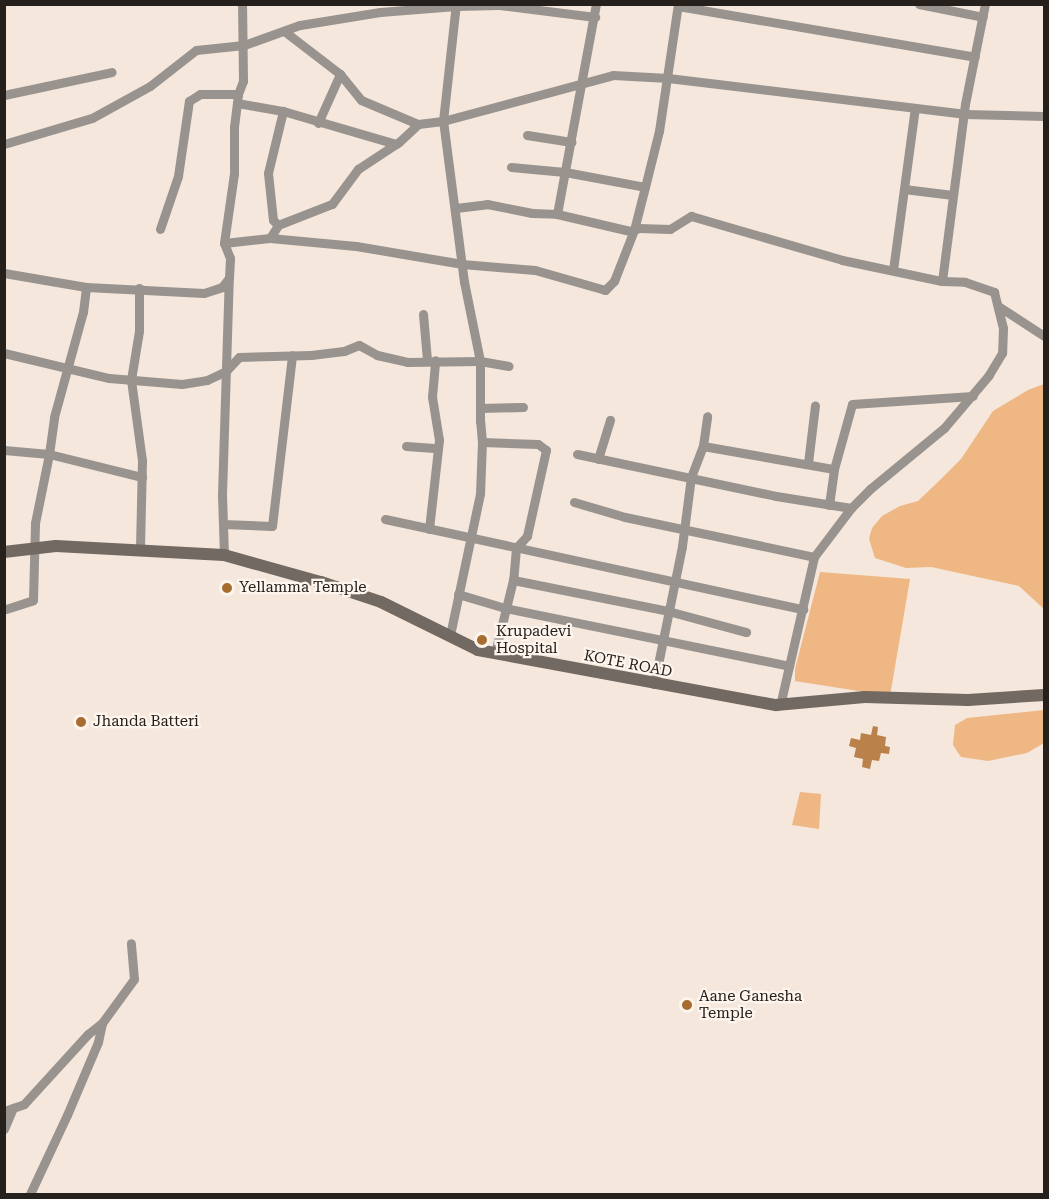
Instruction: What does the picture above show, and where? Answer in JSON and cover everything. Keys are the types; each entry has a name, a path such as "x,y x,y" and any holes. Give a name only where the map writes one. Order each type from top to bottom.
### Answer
{"street":[{"path":"224,555 230,258 224,243 234,174 234,127 237,98 243,81 242,4"},
{"path":"556,214 583,82 596,4"},
{"path":"919,4 982,17"},
{"path":"942,281 964,114 985,4"},
{"path":"4,144 92,118 150,86 196,50 244,45 300,25 380,12 456,5 499,5 595,17"},
{"path":"450,635 469,537 480,494 482,442 480,361 462,264 443,121 456,5"},
{"path":"224,243 270,238 356,246 462,264 535,270 605,290 614,281 634,230 645,188 668,78 678,5 975,57"},
{"path":"284,31 340,74 361,100 418,124 443,121 614,75 668,78 964,114 1044,116"},
{"path":"4,95 112,72"},
{"path":"318,123 340,74"},
{"path":"160,229 178,176 189,101 200,94 237,98 396,144"},
{"path":"893,270 915,108"},
{"path":"278,225 273,220 268,173 283,111"},
{"path":"270,238 278,225 332,204 358,169 396,144 418,124"},
{"path":"527,135 571,142"},
{"path":"511,167 565,173 645,188"},
{"path":"904,189 953,195"},
{"path":"456,208 487,204 532,213 556,214 630,231 670,229 692,216 842,260 942,281 965,282 994,292 1003,328 1002,353 973,396 944,428 870,489 851,508 814,557 780,705"},
{"path":"4,273 86,287 204,292 222,287 229,278"},
{"path":"6,609 33,600 33,549 54,417 83,312 86,287"},
{"path":"139,288 139,331 131,380 142,477 140,550"},
{"path":"998,306 1044,336"},
{"path":"423,314 431,360 432,397 438,448 429,529"},
{"path":"4,353 109,378 182,384 207,380 226,371 238,357 344,351 359,345 377,355 407,362 480,361 509,366"},
{"path":"223,524 272,526 292,355"},
{"path":"829,505 834,469 852,404 973,396"},
{"path":"808,463 815,405"},
{"path":"480,408 523,407"},
{"path":"654,684 684,530 691,477 703,446 707,416"},
{"path":"598,459 610,420"},
{"path":"482,442 538,444 546,450 527,536 516,548 513,580 495,653"},
{"path":"406,446 438,448"},
{"path":"703,446 834,469"},
{"path":"4,450 49,454 142,477"},
{"path":"577,454 776,496 851,508"},
{"path":"574,502 684,530 814,557"},
{"path":"385,519 803,609"},
{"name":"KOTE ROAD","path":"4,552 56,546 224,555 321,582 381,602 478,650 654,684 780,705 865,697 968,700 1044,695"},
{"path":"513,580 668,611 746,632"},
{"path":"458,594 506,608 789,666"},
{"path":"4,1130 9,1109 24,1104 88,1034 102,1023 134,979 131,943"},
{"path":"30,1194 68,1115 98,1042 102,1023"}],"shaded area":[{"path":"1044,384 1044,609 1019,586 931,567 906,568 875,558 869,539 872,528 882,516 900,506 918,501 961,459 993,411 1028,390"},
{"path":"820,572 910,579 890,696 795,681 795,669"},
{"path":"1044,710 1044,743 1027,753 988,761 961,757 953,745 955,725 967,718"},
{"path":"873,726 878,727 877,735 886,737 885,746 890,747 889,754 881,753 879,761 872,760 870,769 862,767 863,759 854,757 856,748 849,746 851,738 860,740 861,733 871,735"},
{"path":"800,792 821,794 819,829 792,825"}],"place":[{"name":"Yellamma Temple","path":"227,588"},
{"name":"Krupadevi Hospital","path":"482,640"},
{"name":"Jhanda Batteri","path":"81,722"},
{"name":"Aane Ganesha Temple","path":"687,1005"}]}
